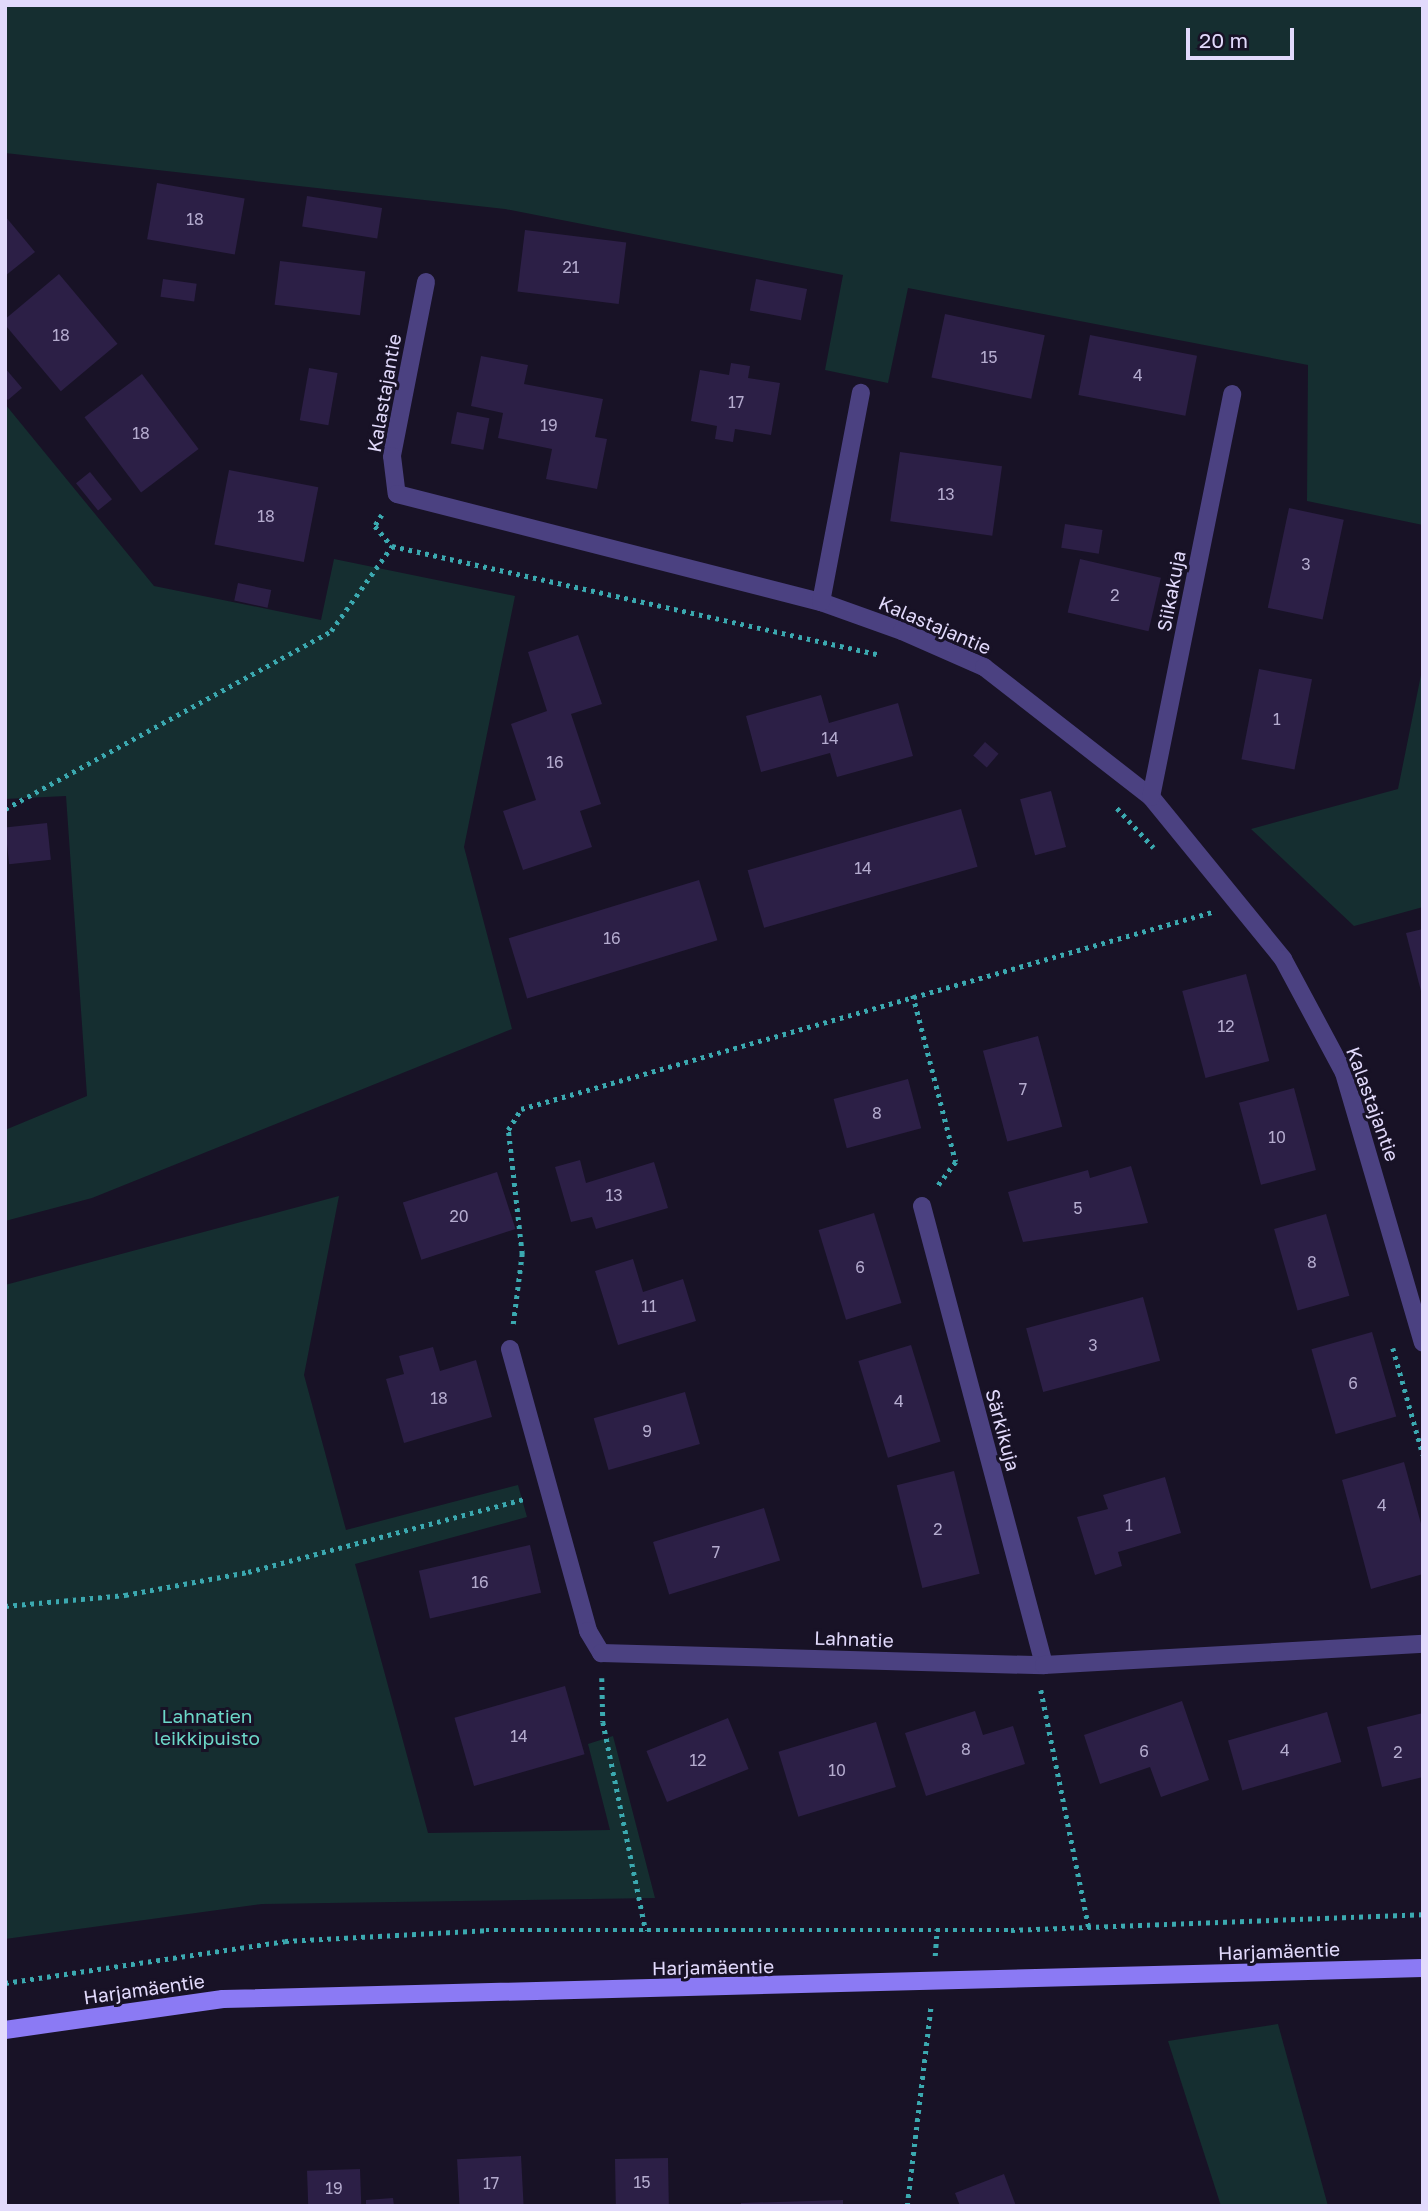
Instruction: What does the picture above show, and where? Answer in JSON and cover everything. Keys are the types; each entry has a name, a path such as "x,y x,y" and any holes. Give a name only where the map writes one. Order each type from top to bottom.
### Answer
{"street":[{"name":"Kalastajantie","path":"426,282 392,456 397,494 821,602 984,667 1151,797 1283,959 1344,1073 1423,1343"},
{"path":"821,602 861,393"},
{"name":"Siikakuja","path":"1151,797 1232,394"},
{"name":"Särkikuja","path":"922,1206 1044,1665"},
{"path":"509,1349 588,1631 601,1653"},
{"name":"Lahnatie","path":"601,1653 1044,1665 1423,1644"},
{"name":"Harjamäentie","path":"5,2029 223,1999 934,1984 1423,1968"}],"path":[{"path":"397,494 375,526 392,546 887,657"},
{"path":"5,809 331,631 392,546"},
{"path":"1112,803 1158,853"},
{"path":"1204,902 1221,922"},
{"path":"509,1349 522,1254 508,1130 513,1116 913,995 1239,905"},
{"path":"913,995 956,1162 922,1206"},
{"path":"1390,1336 1423,1455"},
{"path":"5,1606 125,1595 248,1572 548,1492"},
{"path":"601,1653 603,1722 646,1931"},
{"path":"1044,1665 1040,1686 1089,1928"},
{"path":"5,1983 285,1941 646,1931 1089,1928 1423,1914"},
{"path":"907,2206 934,1984 937,1928"}],"green space":[{"path":"5,5 1423,5 1423,525 1307,501 1308,365 908,288 888,383 825,370 843,275 505,209 5,153"},
{"path":"5,404 154,586 321,620 334,559 515,596 464,847 512,1029 92,1198 5,1221 5,1130 87,1096 66,796 5,799"},
{"path":"1423,665 1423,907 1354,926 1251,829 1398,789"},
{"name":"Lahnatien leikkipuisto","path":"339,1196 304,1375 346,1530 518,1485 527,1517 355,1564 428,1833 610,1830 588,1744 613,1736 655,1898 262,1904 5,1939 5,1285"},
{"path":"1278,2024 1328,2206 1221,2206 1168,2041"}],"building":[{"path":"157,183 245,198 235,255 147,239"},
{"path":"307,196 382,208 377,239 302,227"},
{"path":"5,216 35,252 5,276"},
{"path":"525,230 626,242 619,304 517,292"},
{"path":"280,261 365,271 360,315 275,305"},
{"path":"59,274 117,344 61,391 5,325 5,319"},
{"path":"163,279 197,284 194,302 160,297"},
{"path":"756,279 807,289 801,320 750,310"},
{"path":"945,314 1045,335 1031,399 931,378"},
{"path":"1090,335 1197,356 1185,416 1078,395"},
{"path":"481,356 528,365 524,384 603,399 595,437 607,439 597,489 546,479 552,449 498,438 503,413 471,406"},
{"path":"731,363 750,366 748,378 780,383 771,435 735,429 733,442 715,439 717,426 691,421 700,370 729,375"},
{"path":"5,368 22,388 8,400 5,397"},
{"path":"309,368 338,373 328,425 300,420"},
{"path":"142,374 199,449 141,492 84,417"},
{"path":"457,412 489,418 483,450 451,443"},
{"path":"900,452 1002,466 992,536 890,521"},
{"path":"229,470 318,487 304,562 214,545"},
{"path":"90,472 112,499 98,511 76,483"},
{"path":"1289,508 1344,520 1323,619 1268,608"},
{"path":"1065,524 1103,530 1099,554 1061,548"},
{"path":"1080,559 1161,578 1149,631 1068,613"},
{"path":"238,583 271,590 268,608 234,601"},
{"path":"578,635 602,704 571,714 601,804 580,811 592,847 523,870 503,811 536,800 511,724 547,711 528,652"},
{"path":"1259,669 1312,679 1294,770 1241,759"},
{"path":"821,695 829,723 898,703 913,756 837,777 830,753 761,772 746,716"},
{"path":"985,742 999,754 987,767 973,756"},
{"path":"1051,791 1066,847 1035,855 1020,799"},
{"path":"961,809 978,867 764,928 748,870"},
{"path":"47,823 51,860 9,864 5,827"},
{"path":"699,880 717,940 527,998 509,938"},
{"path":"1423,929 1423,995 1422,995 1406,933"},
{"path":"1246,974 1269,1061 1206,1078 1182,991"},
{"path":"1038,1036 1062,1127 1007,1142 983,1051"},
{"path":"908,1079 921,1128 847,1148 834,1099"},
{"path":"1294,1088 1316,1170 1261,1185 1239,1103"},
{"path":"580,1160 586,1183 654,1162 668,1208 596,1229 592,1217 571,1222 555,1167"},
{"path":"1131,1166 1148,1223 1023,1242 1008,1192 1088,1170 1090,1178"},
{"path":"497,1172 516,1229 421,1260 403,1203"},
{"path":"874,1213 901,1303 846,1320 819,1230"},
{"path":"1326,1214 1349,1296 1298,1311 1274,1229"},
{"path":"633,1259 643,1292 683,1279 696,1321 618,1345 595,1271"},
{"path":"1143,1297 1160,1361 1043,1392 1026,1328"},
{"path":"1372,1332 1396,1417 1336,1434 1311,1349"},
{"path":"911,1345 941,1442 888,1458 858,1361"},
{"path":"433,1347 440,1371 476,1360 492,1417 404,1443 386,1379 404,1374 399,1356"},
{"path":"685,1392 700,1444 609,1470 594,1418"},
{"path":"1404,1462 1423,1531 1423,1574 1371,1589 1342,1480"},
{"path":"954,1471 980,1574 922,1588 897,1485"},
{"path":"1165,1477 1181,1533 1118,1552 1122,1566 1095,1575 1077,1517 1108,1509 1103,1495"},
{"path":"764,1508 780,1561 669,1595 653,1542"},
{"path":"530,1545 541,1593 430,1618 419,1571"},
{"path":"565,1686 585,1754 474,1786 454,1718"},
{"path":"1182,1701 1209,1780 1161,1797 1150,1767 1100,1784 1084,1735"},
{"path":"975,1711 983,1735 1013,1726 1025,1764 926,1796 905,1733"},
{"path":"1327,1712 1341,1762 1242,1790 1228,1740"},
{"path":"1423,1713 1423,1777 1382,1787 1367,1727"},
{"path":"728,1718 749,1769 667,1802 646,1751"},
{"path":"876,1722 896,1787 798,1817 778,1752"},
{"path":"521,2156 524,2206 460,2206 457,2159"},
{"path":"668,2158 669,2206 616,2206 615,2159"},
{"path":"360,2169 361,2206 308,2206 307,2171"},
{"path":"1004,2174 1016,2206 960,2206 955,2193"},
{"path":"393,2198 394,2206 366,2206 366,2200"},
{"path":"843,2200 843,2206 741,2206 741,2203"}]}
